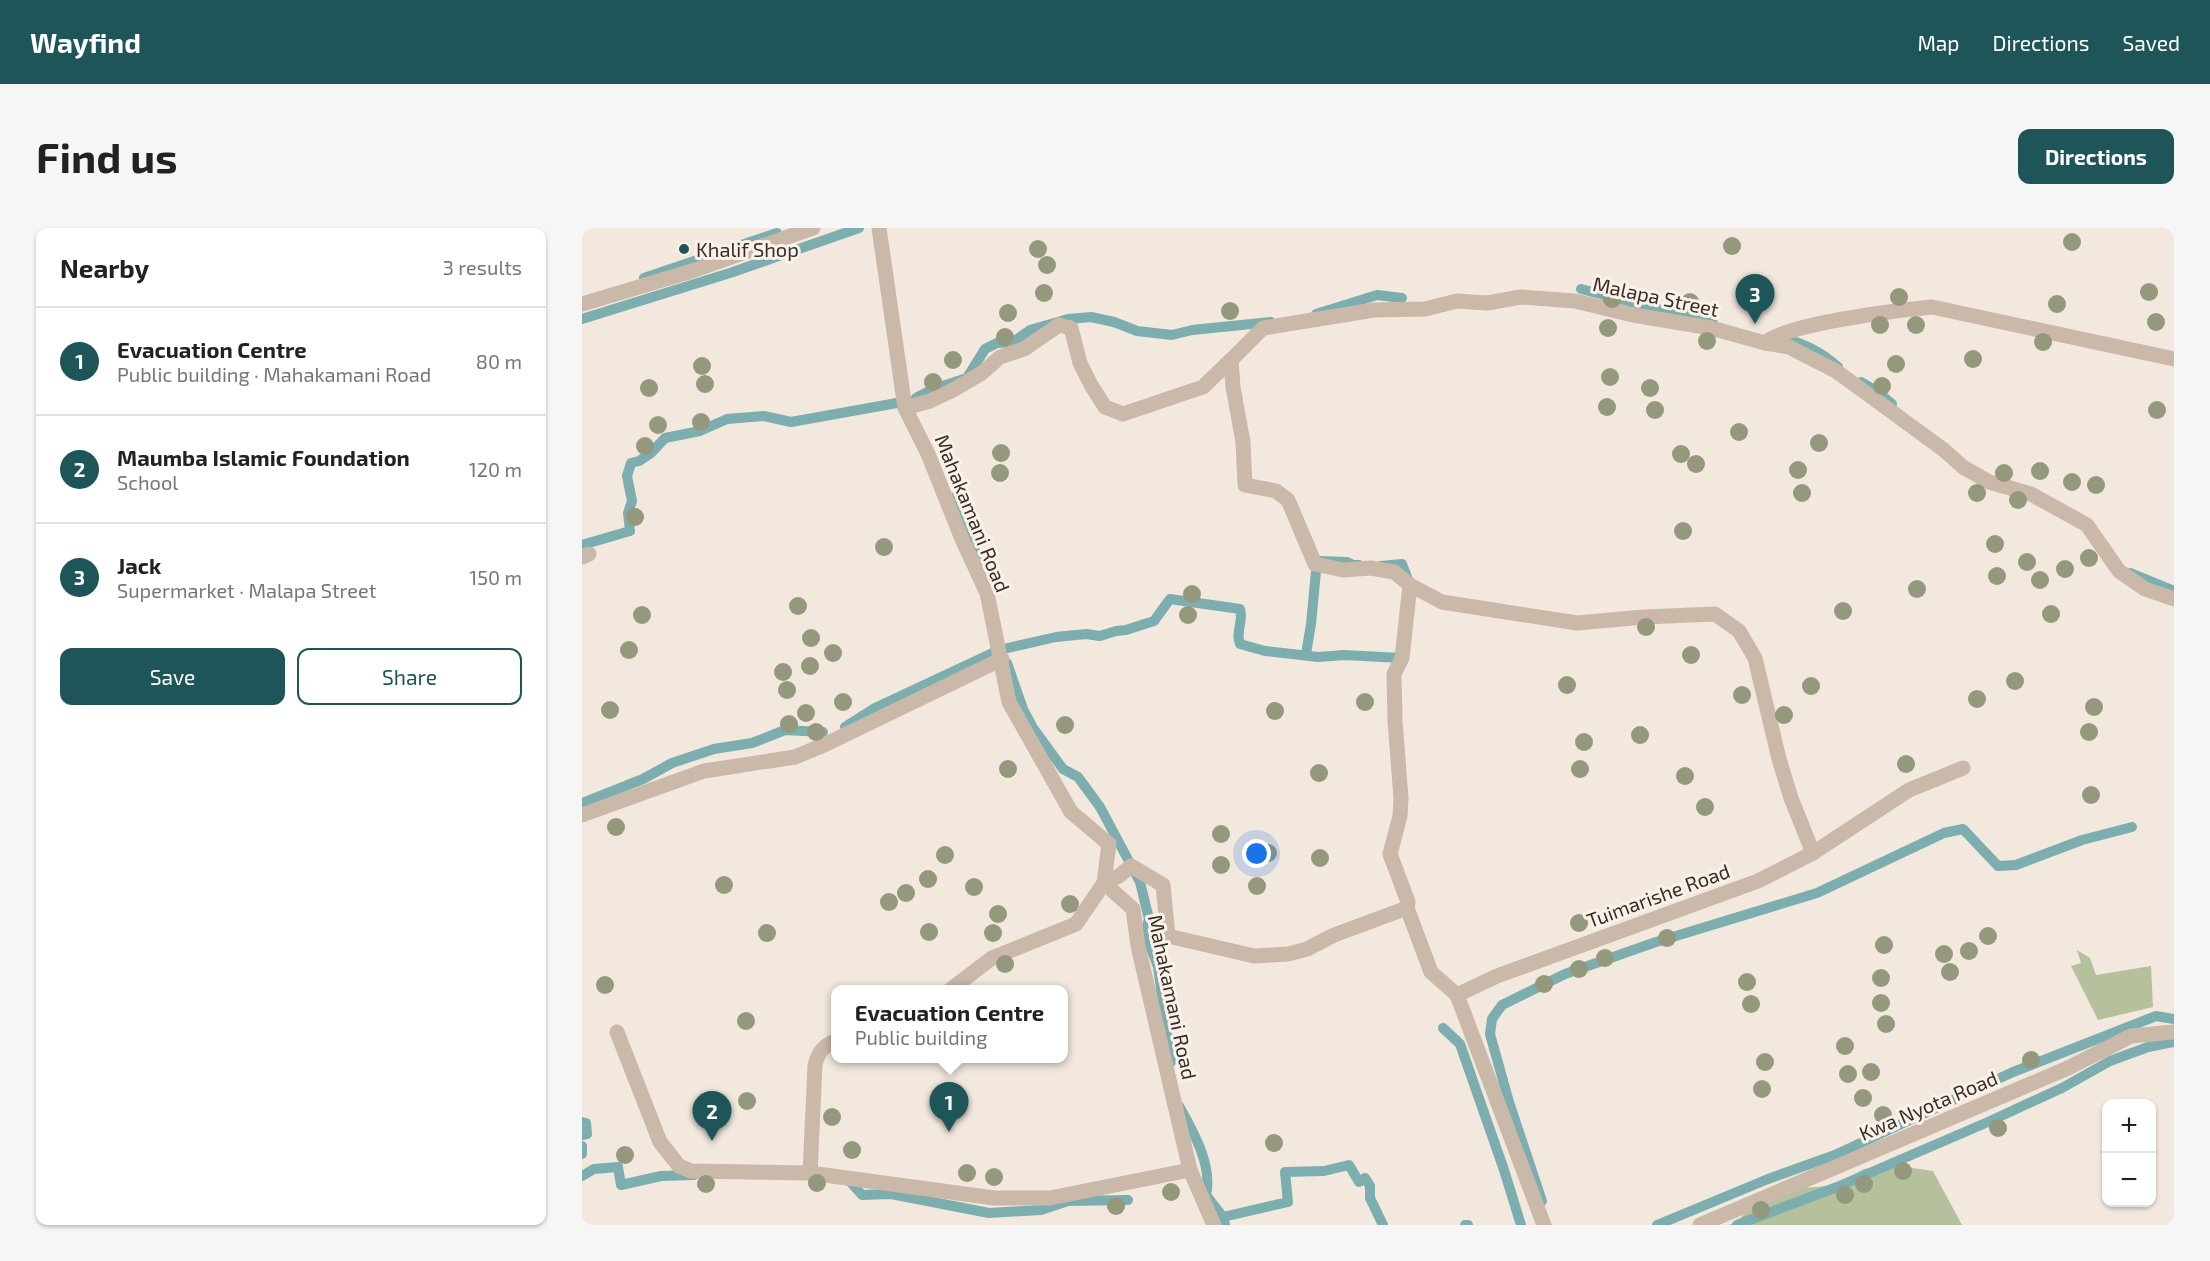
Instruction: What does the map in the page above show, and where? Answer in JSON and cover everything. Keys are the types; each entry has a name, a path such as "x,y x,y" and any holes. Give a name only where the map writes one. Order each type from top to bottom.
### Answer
{"street":[{"path":"582,304 692,271 813,228"},
{"name":"Mahakamani Road","path":"879,228 905,408 928,454 962,539 987,593 1009,702 1071,812 1110,844 1104,883 1133,909 1138,946 1190,1170 1214,1225"},
{"name":"Malapa Street","path":"1231,360 1263,328 1374,310 1425,309 1456,301 1487,303 1521,297 1575,301 1633,315 1711,328 1789,347 1836,371 1944,450 1963,467 1989,482 2031,494 2087,525 2119,570 2145,589 2174,599"},
{"path":"1766,343 1771,337 1801,328 1932,307 2174,359"},
{"path":"905,408 930,401 953,390 982,373 1000,357 1024,349 1059,325 1071,328 1080,363 1105,407 1123,414 1203,387 1231,360"},
{"path":"1231,360 1233,387 1243,442 1245,485 1276,491 1288,500 1316,564 1343,570 1371,568 1394,572 1410,585 1442,602 1577,623 1715,614 1739,631 1755,658 1779,759 1791,798 1813,853"},
{"path":"1410,585 1402,658 1394,674 1401,798 1400,816 1390,854 1431,972 1457,995 1544,1225"},
{"path":"582,815 704,771 795,757 1002,659"},
{"name":"Tuimarishe Road","path":"1457,995 1497,976 1758,881 1813,853 1909,790 1963,768"},
{"path":"957,985 992,958 1076,924 1104,883 1119,876 1131,866 1163,885 1168,936 1254,956 1288,954 1307,949 1334,935 1407,908"},
{"path":"617,1032 660,1142 679,1166 691,1171 810,1173 994,1198 1050,1198 1190,1170"},
{"name":"Kwa Nyota Road","path":"1700,1225 2068,1068 2131,1036 2174,1032"},
{"path":"810,1173 815,1065 818,1055 826,1045 831,1043"}],"green space":[{"path":"2077,950 2090,958 2096,975 2151,966 2153,1007 2098,1020 2071,966 2081,963"},
{"path":"1891,1165 1933,1171 1962,1225 1728,1225 1738,1222 1759,1192 1837,1185 1864,1169"}],"waterway":[{"path":"582,319 730,273 859,228"},
{"path":"644,278 777,233"},
{"path":"1581,289 1713,323"},
{"path":"1316,314 1377,295 1402,298"},
{"path":"916,398 933,389 967,378 985,349 997,343 1013,342 1030,330 1068,319 1091,317 1114,322 1137,331 1172,335 1192,330 1271,322"},
{"path":"1777,338 1810,348 1838,367"},
{"path":"1861,382 1892,404"},
{"path":"582,545 630,531 628,513 632,501 627,476 631,463 651,453 665,438 700,431 727,419 764,416 791,422 897,403"},
{"path":"955,497 979,561"},
{"path":"1306,654 1317,561 1347,562 1359,565"},
{"path":"1381,566 1402,564 1409,582"},
{"path":"2130,573 2174,591"},
{"path":"845,727 875,708 999,650 1056,637 1086,634 1100,636 1126,630 1154,621 1170,599 1240,609 1238,635 1240,644 1265,651 1318,657 1344,655 1401,658 1401,650"},
{"path":"1007,663 1023,709 1033,728 1063,769 1078,777 1100,807 1140,882 1149,919 1145,932 1158,967 1171,1062"},
{"path":"582,803 643,779 672,763 714,749 752,743 785,730 823,732"},
{"path":"1542,1201 1509,1102 1490,1034 1492,1019 1502,1005 1565,974 1653,943 1817,893 1944,833 1963,829 1998,866 2016,865 2082,840 2132,827"},
{"path":"1657,1225 1768,1179 1835,1155 2013,1072 2156,1016 2174,1019"},
{"path":"1443,1028 1460,1044 1521,1225"},
{"path":"1737,1225 1837,1187 1988,1122 2062,1088 2110,1061 2148,1047 2174,1042"},
{"path":"1179,1106 1196,1138 1204,1161 1207,1172 1206,1195 1223,1217 1225,1225"},
{"path":"582,1122 586,1123 587,1134 582,1135"},
{"path":"582,1146 582,1154"},
{"path":"1223,1217 1288,1202 1285,1172 1324,1171 1349,1165 1359,1182 1365,1178 1370,1186 1370,1198 1383,1225"},
{"path":"582,1176 594,1169 618,1167 621,1185 661,1176 694,1175"},
{"path":"846,1177 862,1195 891,1194 989,1213 1041,1210 1068,1201 1128,1200"}],"place":[{"name":"Khalif Shop","path":"684,249"},
{"name":"Jack","path":"1755,324"},
{"name":"Evacuation Centre","path":"949,1132"},
{"name":"Maumba Islamic Foundation","path":"712,1141"}]}
